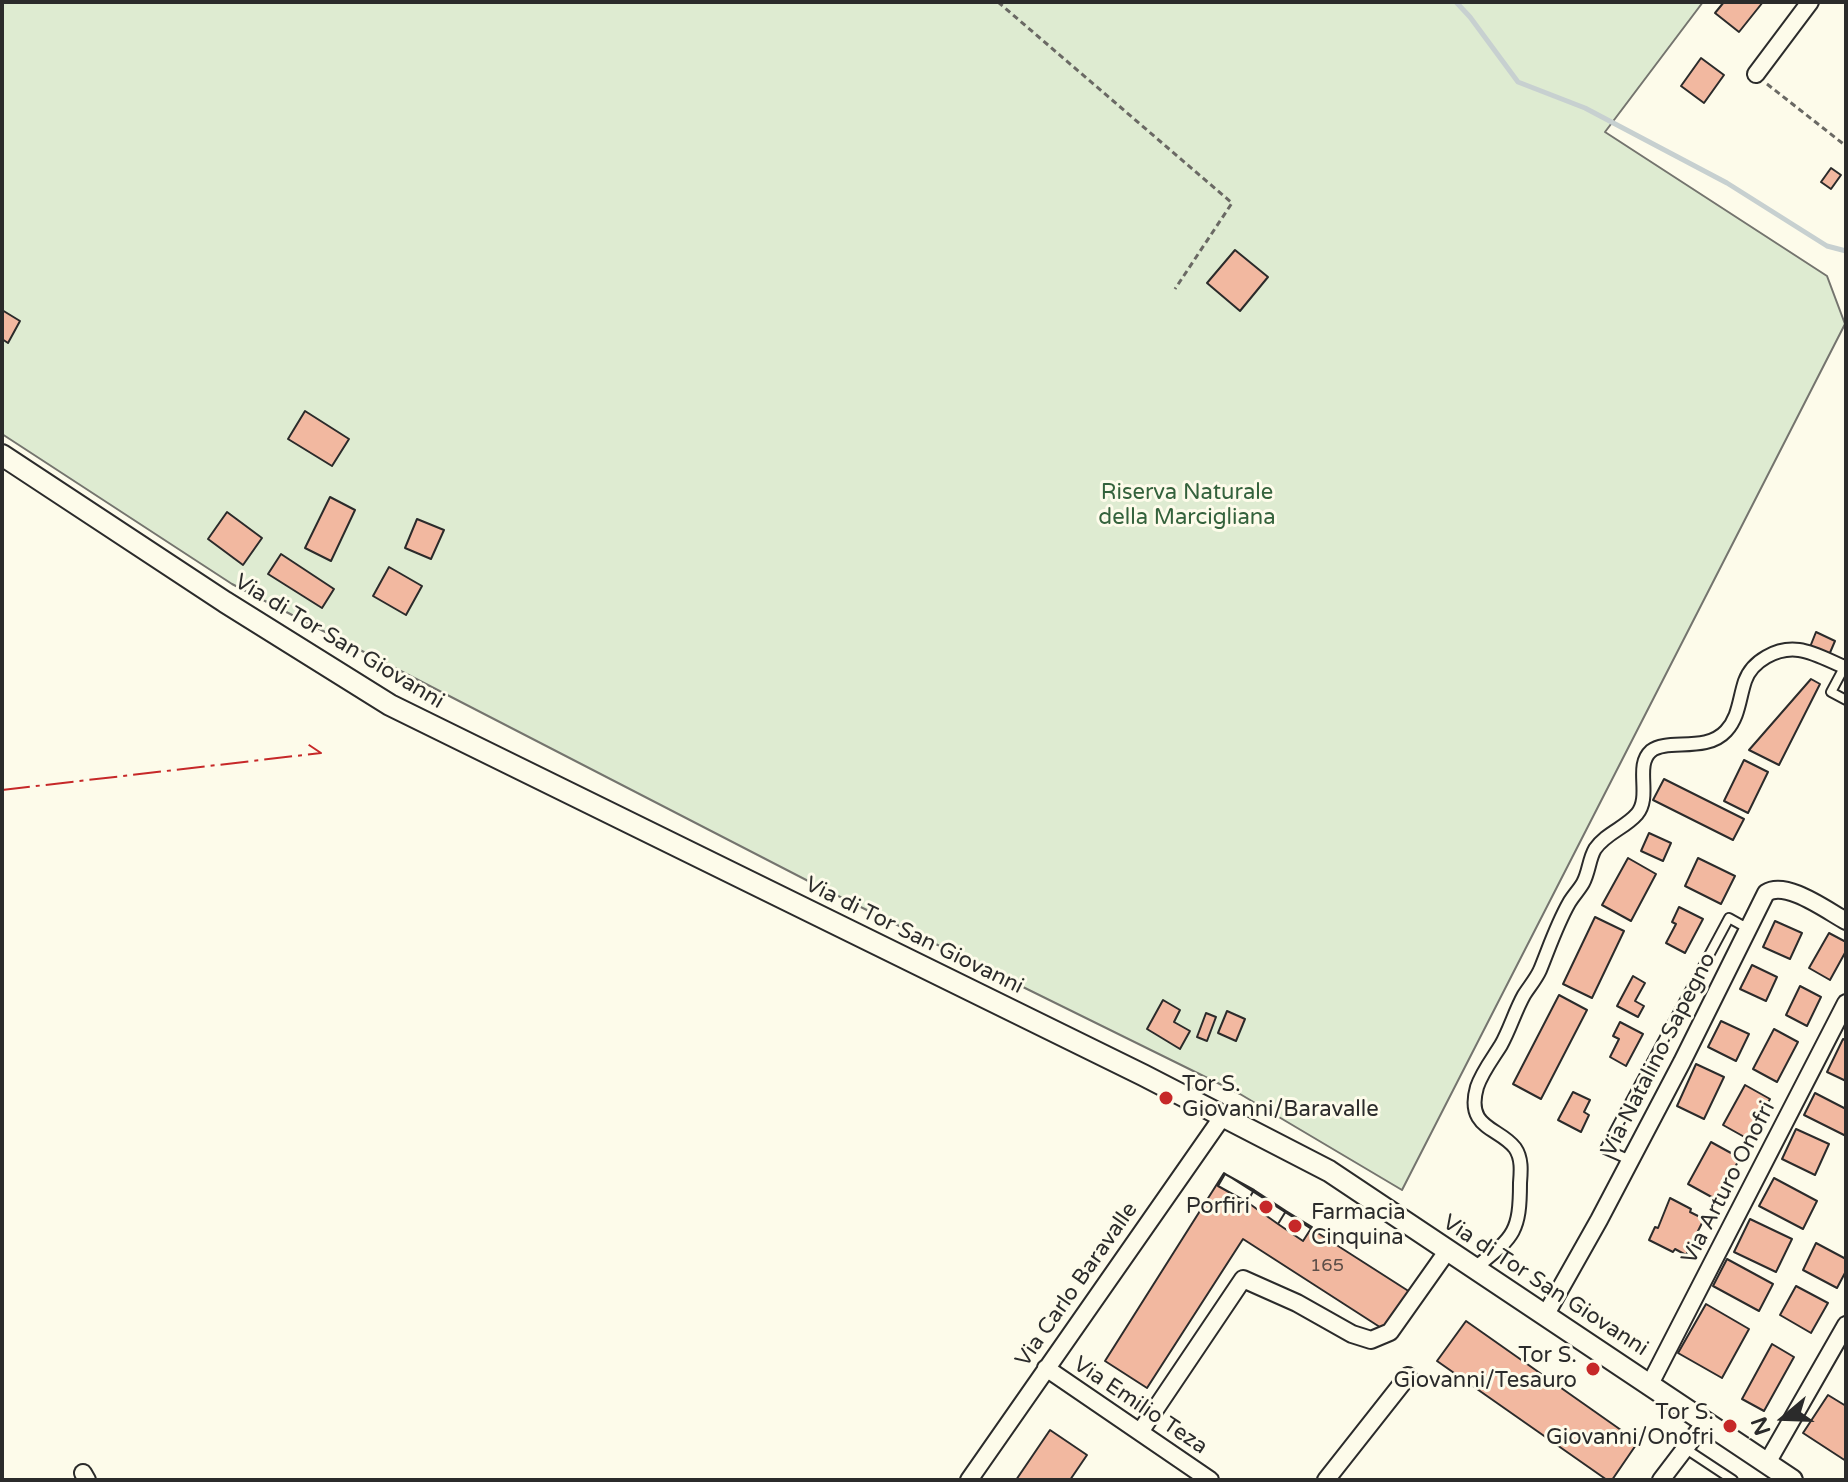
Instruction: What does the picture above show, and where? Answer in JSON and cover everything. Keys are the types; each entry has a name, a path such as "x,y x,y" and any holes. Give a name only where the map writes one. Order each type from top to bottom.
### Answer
{"street":[{"path":"1756,74 1810,2"},
{"name":"Via di Tor San Giovanni","path":"2,455 225,602 390,705 1329,1171 1792,1480"},
{"path":"1475,1268 1510,1239 1514,1232 1519,1219 1521,1160 1512,1144 1487,1128 1477,1113 1475,1093 1479,1080 1539,972 1569,903 1585,879 1593,851 1607,835 1640,810 1645,794 1644,762 1648,755 1661,747 1698,744 1724,733 1735,719 1746,678 1754,665 1779,651 1797,649 1845,665"},
{"name":"Via Natalino Sapegno","path":"1546,1314 1630,1160 1763,896 1773,888 1796,894 1846,921"},
{"name":"Via Arturo Onofri","path":"1650,1384 1846,1003"},
{"name":"Via Carlo Baravalle","path":"969,1480 1223,1116"},
{"path":"1140,1432 1243,1279 1297,1303 1352,1334 1371,1340 1390,1332 1448,1250"},
{"path":"1767,1463 1846,1325"},
{"name":"Via Emilio Teza","path":"1046,1368 1210,1480"},
{"path":"1326,1480 1408,1376"},
{"path":"1661,1480 1706,1421"}],"lane":[{"path":"1845,665 1831,692 1846,700"},
{"path":"1630,1160 1605,1149 1729,918 1747,928"},
{"path":"1685,1448 1733,1480"}],"path":[{"path":"998,2 1232,203 1175,289"},
{"path":"1756,74 1846,146"}],"green space":[{"name":"Riserva Naturale della Marcigliana","path":"2,2 1703,2 1605,132 1827,276 1845,324 1402,1190 1240,1094 814,884 232,584 2,434"}],"building":[{"path":"1724,2 1763,2 1739,32 1715,13"},
{"path":"1701,58 1724,75 1704,103 1681,86"},
{"path":"1831,168 1841,175 1831,189 1821,182"},
{"path":"1235,250 1268,277 1240,311 1207,283"},
{"path":"2,310 20,321 8,343 2,339"},
{"path":"305,411 349,439 332,466 288,439"},
{"path":"330,497 355,510 331,561 305,548"},
{"path":"227,512 262,538 243,565 208,539"},
{"path":"417,519 444,530 431,559 405,548"},
{"path":"281,554 334,589 322,608 268,574"},
{"path":"389,567 422,586 406,615 373,596"},
{"path":"1816,632 1835,641 1829,655 1810,647"},
{"path":"1811,679 1820,684 1779,765 1749,750"},
{"path":"1744,760 1768,772 1748,813 1724,801"},
{"path":"1664,779 1744,819 1733,840 1653,800"},
{"path":"1649,833 1671,843 1663,861 1641,851"},
{"path":"1628,858 1656,874 1631,921 1602,905"},
{"path":"1698,858 1735,876 1721,904 1685,886"},
{"path":"1679,907 1703,919 1685,953 1666,943 1676,924 1672,922"},
{"path":"1595,917 1624,931 1592,998 1563,984"},
{"path":"1775,921 1802,933 1790,959 1763,947"},
{"path":"1829,933 1846,942 1846,951 1830,980 1809,968"},
{"path":"1752,965 1777,977 1766,1001 1740,989"},
{"path":"1633,976 1645,983 1635,1001 1644,1006 1638,1017 1617,1006"},
{"path":"1800,986 1821,997 1807,1026 1786,1015"},
{"path":"1559,995 1587,1010 1541,1099 1513,1084"},
{"path":"1163,1000 1180,1010 1174,1022 1190,1031 1180,1049 1147,1029"},
{"path":"1227,1011 1245,1019 1236,1041 1218,1033"},
{"path":"1206,1013 1216,1017 1207,1041 1197,1037"},
{"path":"1721,1021 1749,1034 1736,1061 1708,1047"},
{"path":"1620,1022 1643,1034 1626,1066 1610,1057 1619,1039 1613,1036"},
{"path":"1774,1029 1798,1042 1777,1082 1753,1069"},
{"path":"1843,1039 1846,1040 1846,1081 1827,1072"},
{"path":"1696,1064 1724,1077 1704,1119 1677,1106"},
{"path":"1745,1085 1770,1099 1748,1139 1723,1125"},
{"path":"1573,1092 1590,1100 1584,1112 1589,1115 1581,1132 1558,1120"},
{"path":"1815,1093 1846,1109 1846,1136 1804,1115"},
{"path":"1796,1129 1829,1144 1815,1175 1782,1159"},
{"path":"1711,1142 1740,1158 1717,1200 1688,1184"},
{"path":"1224,1173 1410,1292 1386,1331 1243,1239 1147,1388 1105,1361"},
{"path":"1225,1174 1254,1190 1247,1202 1218,1186"},
{"path":"1774,1178 1817,1201 1803,1229 1759,1206"},
{"name":"Porfiri","path":"1254,1190 1286,1211 1278,1224 1247,1202"},
{"path":"1670,1198 1704,1219 1686,1255 1649,1240 1655,1227 1658,1228"},
{"name":"Farmacia Cinquina","path":"1286,1211 1312,1227 1303,1241 1278,1224"},
{"path":"1750,1219 1792,1239 1776,1272 1734,1252"},
{"path":"1816,1243 1846,1259 1846,1271 1837,1288 1803,1270"},
{"path":"1727,1259 1773,1284 1759,1311 1713,1286"},
{"path":"1796,1286 1828,1303 1811,1333 1780,1315"},
{"path":"1706,1304 1749,1329 1722,1378 1678,1353"},
{"path":"1466,1321 1638,1442 1612,1480 1607,1480 1437,1361"},
{"path":"1772,1344 1794,1357 1764,1411 1742,1399"},
{"path":"1828,1395 1846,1406 1846,1461 1803,1433"},
{"path":"1050,1430 1087,1455 1070,1480 1016,1480"}],"waterway":[{"path":"1456,2 1518,82 1585,108 1727,183 1827,246 1846,251"}],"power":[{"path":"2,790 321,753 306,743"}],"place":[{"name":"Tor S. Giovanni/Baravalle","path":"1166,1098"},
{"name":"Porfiri","path":"1266,1207"},
{"name":"Farmacia Cinquina","path":"1295,1226"},
{"name":"Tor S. Giovanni/Tesauro","path":"1593,1369"},
{"name":"Tor S. Giovanni/Onofri","path":"1730,1426"}]}
